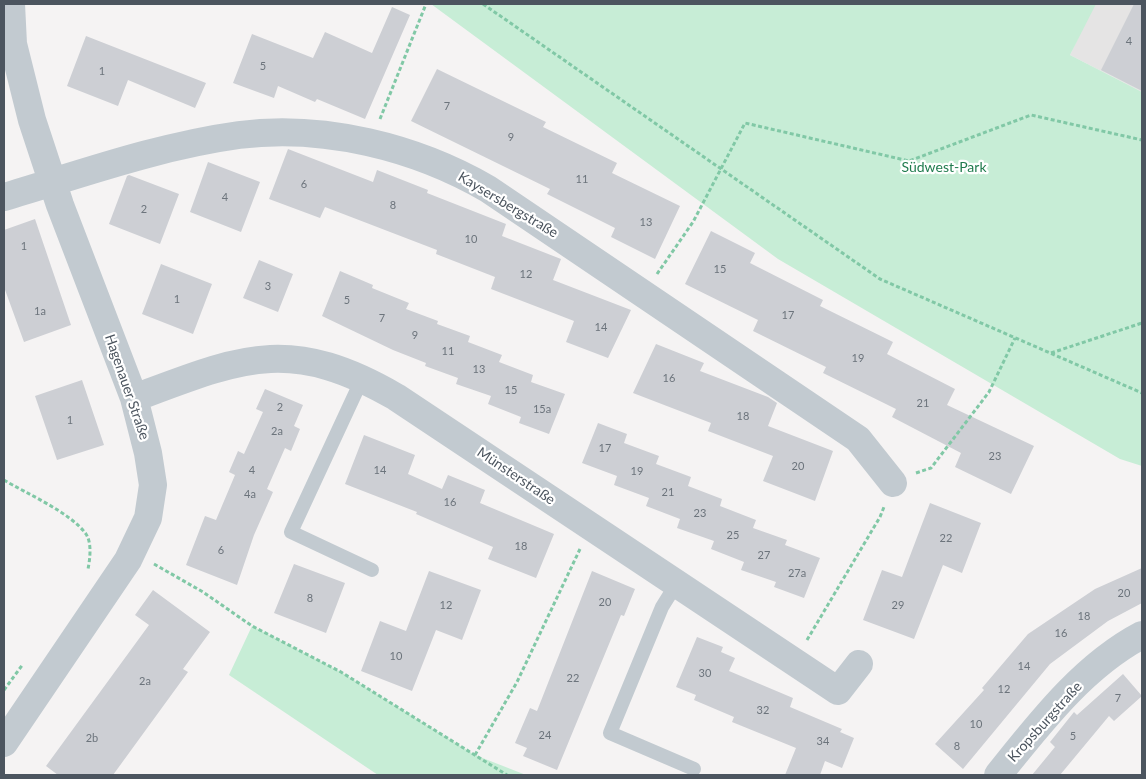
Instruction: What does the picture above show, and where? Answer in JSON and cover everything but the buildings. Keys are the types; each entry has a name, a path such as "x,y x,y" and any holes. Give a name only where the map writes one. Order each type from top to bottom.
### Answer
{"street":[{"name":"Hagenauer Straße","path":"4,743 128,560 148,518 153,485 148,453 134,398 52,182 20,76 13,44 11,4"},
{"name":"Kaysersbergstraße","path":"4,197 132,158 240,135 294,134 371,142 411,153 470,179 644,293 858,439 893,482"},
{"name":"Münsterstraße","path":"134,398 208,372 261,358 314,361 362,379 404,402 838,691 859,664"},
{"name":"Kropsburgstraße","path":"998,775 1067,694 1129,642 1142,635"}],"lane":[{"path":"362,379 291,532 372,570"},
{"path":"677,583 662,608 610,733 694,769"}],"path":[{"path":"371,142 426,4"},
{"path":"483,4 880,279 1142,393"},
{"path":"644,293 693,222 745,123 909,161 1031,115 1142,140"},
{"path":"1051,353 1142,323"},
{"path":"794,662 880,517 893,482 931,468 989,392 1016,338"},
{"path":"4,480 66,517 87,535 91,556 87,576"},
{"path":"475,755 517,682 590,526"},
{"path":"128,560 153,564 252,626 341,672 506,775"},
{"path":"4,690 26,660"}],"shaded area":[{"path":"1094,4 1142,4 1142,92 1070,55"}],"green space":[{"name":"Südwest-Park","path":"431,4 1096,4 1070,55 1142,92 1142,466 1120,459 778,259"},
{"path":"252,626 341,672 475,755 526,775 378,775 229,675"}]}
